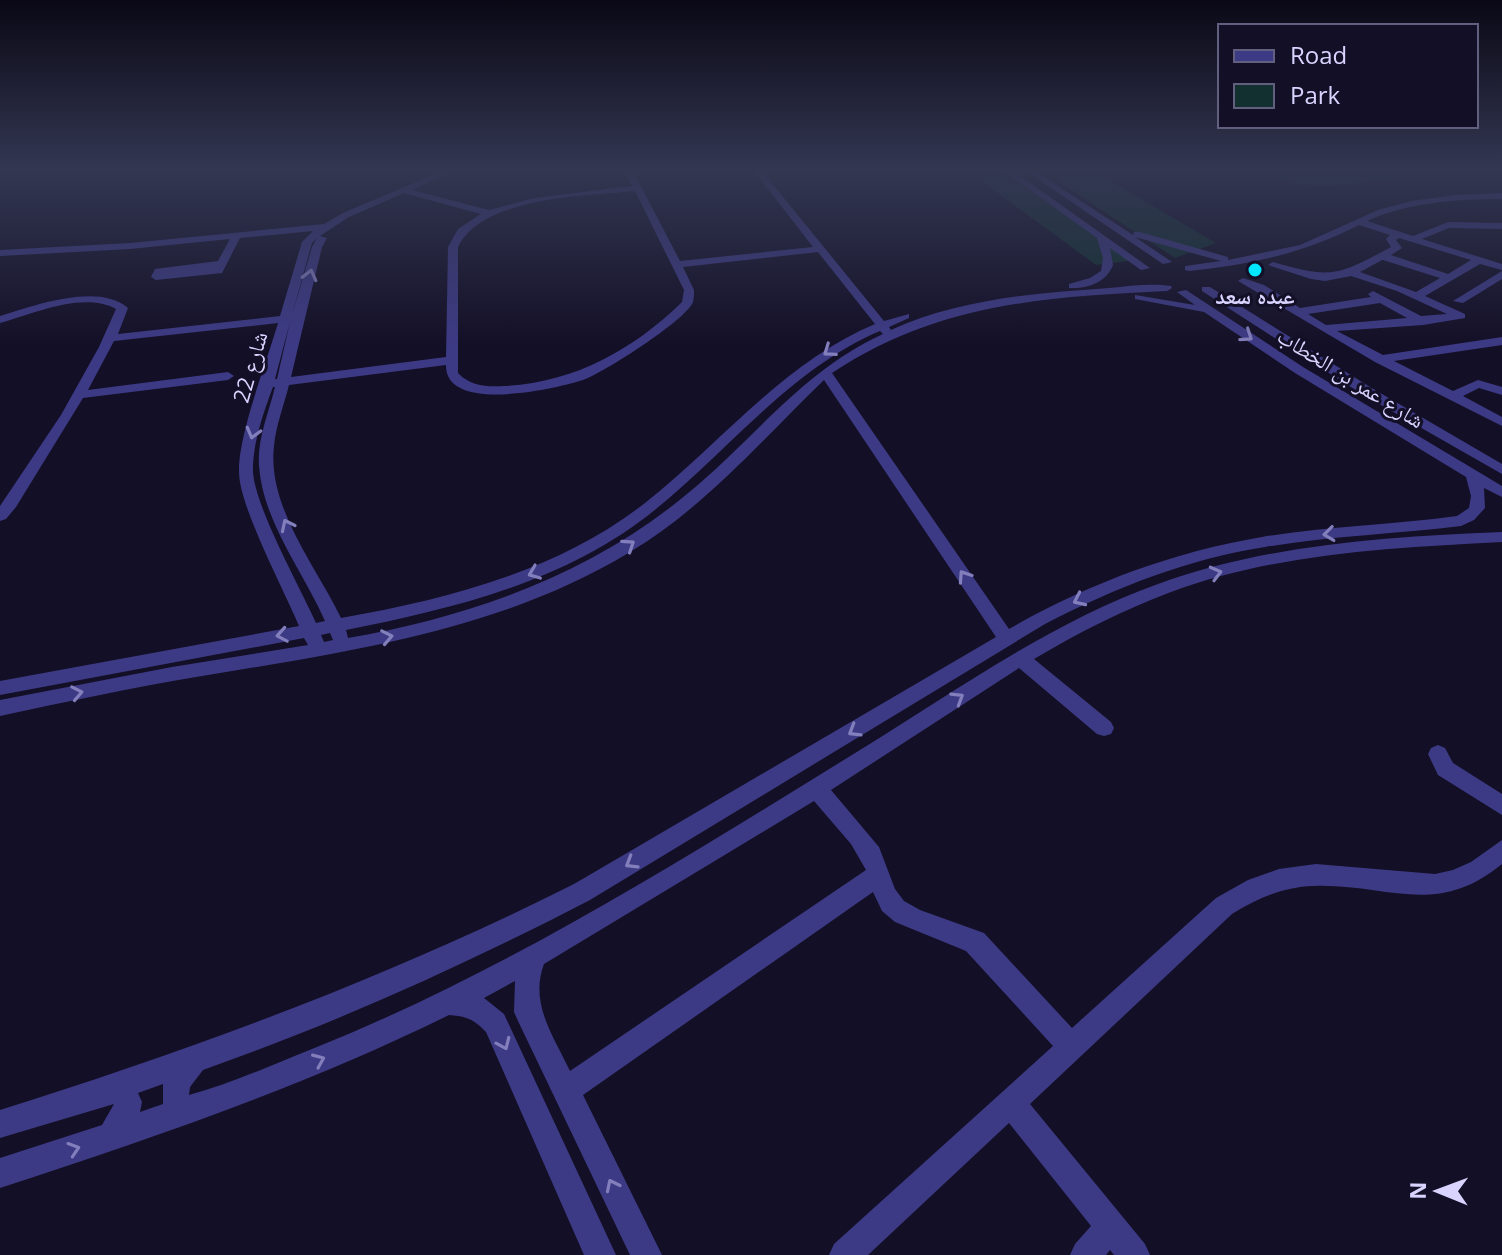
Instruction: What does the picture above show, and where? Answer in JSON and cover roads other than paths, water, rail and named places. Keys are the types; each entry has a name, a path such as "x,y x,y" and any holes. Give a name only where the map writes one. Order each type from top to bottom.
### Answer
{"street":[{"path":"1,254 302,230"},
{"name":"شارع 22","path":"319,650 247,485 246,460 304,248 322,230"},
{"name":"شارع 22","path":"335,230 324,237 317,247 267,445 266,481 344,646"},
{"path":"463,230 454,238 452,373 457,382 483,391 551,384 592,372 687,303 689,290 658,230"},
{"path":"805,230 885,329"},
{"path":"1092,230 1146,272"},
{"path":"1119,230 1167,262"},
{"path":"1129,230 1161,243 1238,262"},
{"path":"0,688 336,626 461,598 543,570 584,549 646,510 822,356 885,329 949,309 1146,272 1152,262 1167,262 1189,268 1238,262 1311,245 1343,230"},
{"path":"949,309 1085,293 1175,290 1206,284 1222,273 1270,266 1330,248 1367,230"},
{"path":"1385,230 1502,267"},
{"path":"1413,239 1437,230"},
{"path":"1429,232 1502,254"},
{"path":"1311,286 1351,272 1397,248 1391,239 1398,234"},
{"path":"1061,287 1079,285 1104,275 1110,259 1100,235"},
{"path":"223,264 159,271 156,277 220,269 223,264 236,237"},
{"path":"675,265 821,249"},
{"path":"1382,256 1450,278"},
{"path":"1417,296 1479,260"},
{"path":"1270,266 1311,286 1336,305"},
{"path":"1240,290 1270,266"},
{"name":"شارع عمر بن الخطاب","path":"1189,268 1253,319 1352,382 1502,470"},
{"name":"شارع عمر بن الخطاب","path":"1146,272 1337,393 1502,492"},
{"path":"1324,329 1461,316 1351,272"},
{"path":"1459,301 1502,274"},
{"path":"1368,277 1363,283 1364,288 1423,322"},
{"path":"1489,282 1502,286"},
{"path":"1240,290 1260,287 1324,329 1502,422"},
{"path":"1240,290 1253,319"},
{"path":"1085,293 1150,299 1215,315"},
{"path":"1296,312 1383,299"},
{"path":"0,516 23,490 110,338 122,308 109,301 65,303 1,319"},
{"path":"110,338 299,318"},
{"path":"0,708 192,670 344,646 453,622 511,604 587,570 666,519 825,372 885,329"},
{"path":"1379,359 1502,341"},
{"path":"266,384 452,360"},
{"path":"825,372 1014,649 1104,728"},
{"path":"78,395 228,376"},
{"path":"1453,396 1478,384 1502,391"},
{"path":"0,1173 111,1137 306,1065 448,1002 535,957 816,788 1014,649 1072,602 1146,572 1236,547 1339,532 1461,521 1473,516 1478,508 1480,498 1473,475"},
{"path":"0,1124 120,1087 318,1015 508,931 1014,649 1165,588 1242,566 1327,551 1502,537"},
{"path":"1146,572 1165,588"},
{"path":"1438,754 1445,769 1502,806"},
{"path":"816,788 871,854 883,893 896,909 914,920 945,928 975,942 1072,1047"},
{"path":"724,808 744,831"},
{"path":"845,1255 1224,906 1247,891 1282,879 1320,875 1409,885 1452,883 1471,876 1502,850"},
{"path":"565,1091 877,876"},
{"path":"535,957 528,974 527,1012 646,1255"},
{"path":"448,1002 468,1002 485,1010 495,1023 600,1255"},
{"path":"189,1109 178,1106 174,1097 183,1072 194,1061"},
{"path":"111,1137 126,1114 128,1102 120,1087"},
{"path":"1011,1103 1134,1255"},
{"path":"1086,1255 1111,1226"}],"place":[{"name":"عبده سعد","path":"1255,270"}]}
